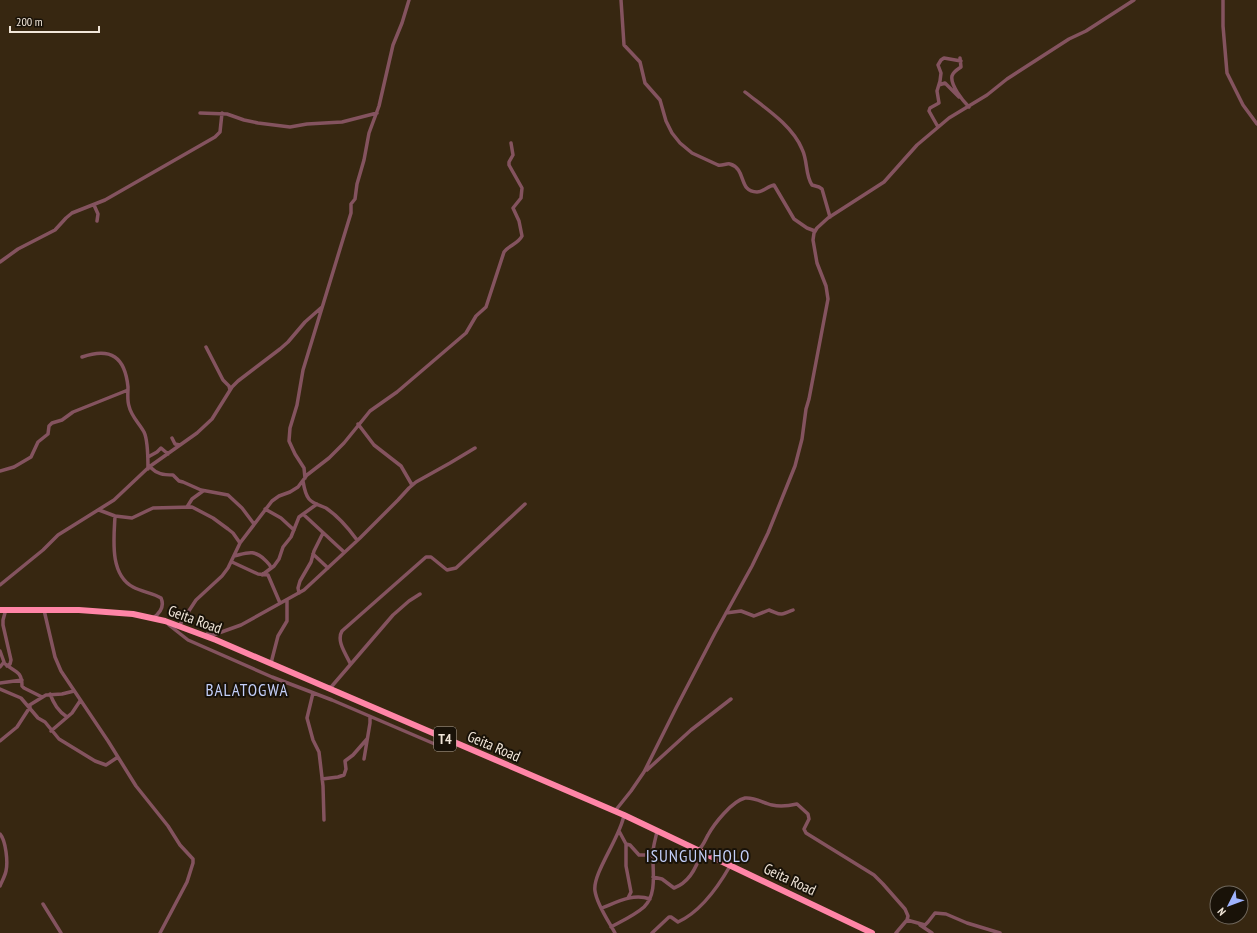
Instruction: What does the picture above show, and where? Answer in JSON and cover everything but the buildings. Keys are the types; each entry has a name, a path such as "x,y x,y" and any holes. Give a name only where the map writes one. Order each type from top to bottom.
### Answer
{"highway":[{"name":"Geita Road","path":"3,610 79,610 133,614 165,621 179,626 270,663 327,689 624,816 872,933"}],"street":[{"path":"357,540 346,526 332,514 308,498 304,480 304,468 292,448 289,435 297,404 301,377 351,213 351,204 355,199 369,133 377,113 394,45 409,0"},
{"path":"621,0 624,45 640,62 645,83 660,100 669,128 676,139 698,157 718,165 729,163 733,165 741,172 745,186 750,190 758,192 774,185 794,219 814,231"},
{"path":"614,812 644,772 667,725 752,566 768,533 795,466 802,439 806,409 828,299 826,286 817,263 813,240 814,231 830,217 884,182 916,145 949,118 974,104 1007,79 1061,44 1086,31 1134,0"},
{"path":"1223,0 1223,26 1227,73 1243,105 1257,124"},
{"path":"938,127 929,111 930,108 939,103 937,93 941,73 938,65 942,59 961,59 961,67 953,74 952,78 954,86 963,100 974,104"},
{"path":"938,85 944,83 946,84 969,107"},
{"path":"745,92 764,107 796,138 806,158 808,178 812,185 822,189 830,217"},
{"path":"200,113 222,113 258,124 290,127 307,124 342,122 377,113"},
{"path":"0,262 16,250 55,230 72,213 106,200 215,138 220,132 222,113"},
{"path":"179,626 196,600 222,576 232,562 240,543 265,509 276,498 295,490 338,449 370,411 397,392 456,342 470,328 476,316 486,307 504,252 509,246 520,240 522,236 519,221 513,208 521,198 522,188 509,165 513,155 511,143"},
{"path":"94,205 98,214 97,221"},
{"path":"0,585 58,536 99,510 122,493 149,468 197,433 212,419 230,390 238,381 288,342 305,322 323,307"},
{"path":"206,347 220,376 229,386 230,390"},
{"path":"82,356 94,353 106,354 119,360 124,367 129,406 145,435 149,468"},
{"path":"0,471 14,467 31,457 38,442 48,434 49,426 52,423 62,420 73,412 128,390"},
{"path":"358,424 374,445 401,466 412,485"},
{"path":"172,438 175,444 180,445"},
{"path":"148,457 162,447 168,454"},
{"path":"200,634 213,635 241,625 299,593 312,584 412,485 475,448"},
{"path":"149,468 165,476 173,475 179,481 203,491 228,495 245,511 254,524"},
{"path":"188,507 191,500 203,491"},
{"path":"262,575 279,559 283,548 290,540 299,517 317,504"},
{"path":"350,663 341,642 340,638 342,631 426,557 431,557 448,570 456,568 524,504"},
{"path":"99,510 115,516 132,518 153,508 192,507 218,522 233,533 240,543"},
{"path":"265,509 281,518 294,530"},
{"path":"303,514 344,552"},
{"path":"115,516 113,543 119,573 132,586 162,598 162,608 153,618"},
{"path":"299,593 298,588 300,581 311,562 313,554 323,533"},
{"path":"234,556 256,553 269,563 271,568"},
{"path":"313,554 328,568"},
{"path":"232,562 262,575 268,575 280,603"},
{"path":"0,579 6,580"},
{"path":"327,689 332,686 350,663 393,615 409,601 420,594"},
{"path":"270,663 276,647 278,636 287,621 287,600"},
{"path":"3,610 3,625 10,660 10,664 7,666"},
{"path":"44,610 58,665 136,786 168,826 180,845 193,859 187,882 160,933"},
{"path":"726,613 742,611 754,616 769,610 779,615 793,610"},
{"path":"165,621 188,640 437,745"},
{"path":"0,653 4,663 18,672 22,680 22,686 42,697"},
{"path":"0,668 4,663"},
{"path":"0,683 22,680"},
{"path":"0,689 18,696 38,718 45,722 59,739 104,765 118,757"},
{"path":"0,741 17,727 29,707 42,697 50,694 62,694 74,690"},
{"path":"313,693 307,718 311,734 319,752 324,820"},
{"path":"50,694 58,711 67,717"},
{"path":"644,772 691,730 731,699"},
{"path":"51,731 76,708 80,701"},
{"path":"364,758 370,717"},
{"path":"322,779 344,775 346,769 345,761 367,739"},
{"path":"653,877 662,879 674,888 692,875 698,863 699,851 711,830 717,821 738,801 746,798 784,807 797,804 808,814 809,819 804,828 806,833 877,878 905,909 908,916 907,920 896,933"},
{"path":"615,933 595,891 595,881 620,831 624,816"},
{"path":"620,831 626,844 626,866 631,892 628,898"},
{"path":"611,927 643,907 650,899 652,892 653,855 657,831"},
{"path":"0,834 6,846 7,867 0,886"},
{"path":"626,844 639,855 653,855"},
{"path":"652,933 669,917 678,922 696,911 718,884 730,866"},
{"path":"602,908 628,898 643,897 650,899"},
{"path":"43,904 61,933"},
{"path":"907,920 926,924 935,913 940,913 1000,933"},
{"path":"918,923 932,933"}],"district":[{"name":"BALATOGWA","path":"247,690"},
{"name":"ISUNGUN'HOLO","path":"698,856"}]}
